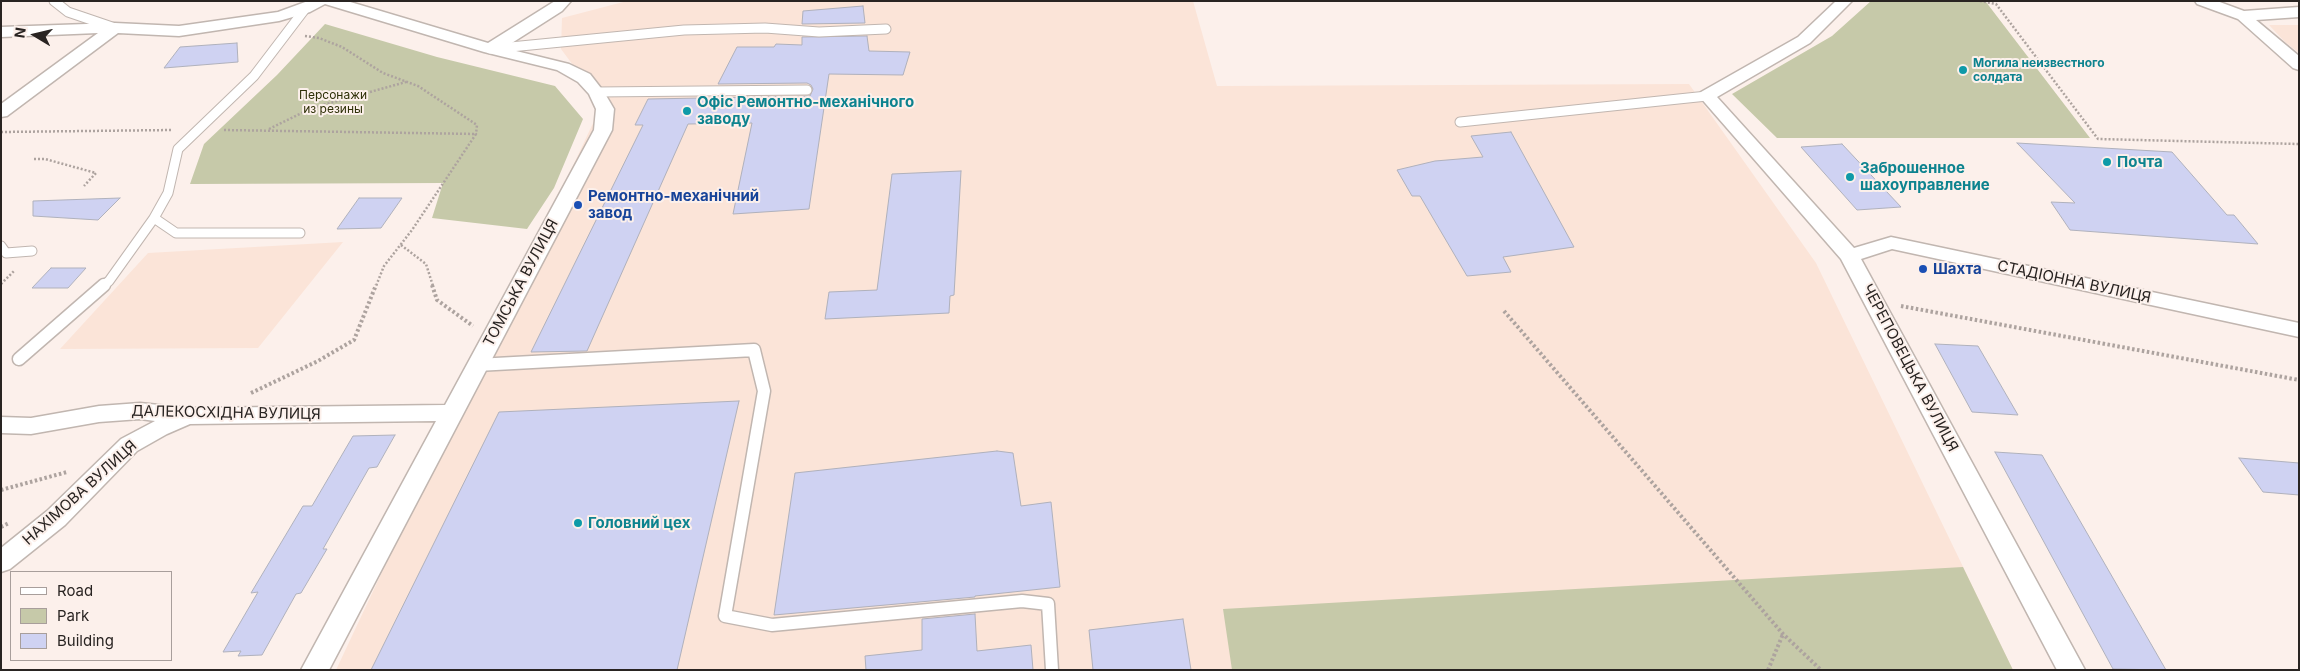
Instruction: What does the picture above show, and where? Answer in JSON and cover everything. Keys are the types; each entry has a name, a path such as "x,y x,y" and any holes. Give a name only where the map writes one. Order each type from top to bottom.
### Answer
{"street":[{"path":"1,32 114,28 179,30 279,16 305,9 320,1"},
{"name":"ТОМСЬКА ВУЛИЦЯ","path":"315,670 603,130 605,109 596,92 584,78 562,67 490,49 330,1"},
{"path":"490,49 557,8 564,1"},
{"path":"1707,96 1804,40 1845,1"},
{"path":"2202,1 2243,16 2299,65"},
{"path":"2243,16 2299,12"},
{"path":"1,112 114,28"},
{"name":"ЧЕРЕПОВЕЦЬКА ВУЛИЦЯ","path":"1707,96 1850,256 2071,670"},
{"name":"СТАДІОННА ВУЛИЦЯ","path":"1850,256 1891,244 2299,330"},
{"name":"ДАЛЕКОСХІДНА ВУЛИЦЯ","path":"1,425 31,426 99,414 140,411 188,416 451,413"},
{"name":"НАХІМОВА ВУЛИЦЯ","path":"1,562 56,518 130,445 159,428 188,416"}],"lane":[{"path":"54,1 68,12 84,19 102,22 114,28"},
{"path":"19,359 108,281 154,218 168,193 178,149 254,76 305,9"},
{"path":"490,49 684,30 765,28 819,32 886,29"},
{"path":"596,92 807,90"},
{"path":"1460,122 1707,96"},
{"path":"154,218 176,233 300,233"},
{"path":"1,246 6,253 32,252"},
{"path":"477,365 754,350 764,391 725,616 772,625 1022,601 1048,604 1052,670"}],"path":[{"path":"1980,1 1996,4 2098,139 2299,144"},
{"path":"247,395 318,361 354,340 384,266 476,134 477,125 418,86 383,73 342,47 319,38 286,34"},
{"path":"267,130 312,108 407,82"},
{"path":"1,132 267,130 476,134"},
{"path":"34,159 45,159 96,173 84,186"},
{"path":"400,245 426,264 437,300 480,330"},
{"path":"1874,301 2299,380"},
{"path":"1504,311 1783,634 1821,670"},
{"path":"1,490 72,470"},
{"path":"1768,670 1783,634"}],"shaded area":[{"path":"627,1 1193,1 1217,86 1689,84 1816,263 2013,670 336,670 602,104 561,49 562,18"},
{"path":"2269,25 2299,25 2299,53 2285,42"},
{"path":"343,242 258,348 60,349 148,253"}],"green space":[{"path":"1871,1 1986,2 2090,138 1777,138 1732,94 1832,36"},
{"name":"Персонажи из резины","path":"325,24 437,57 555,86 583,119 554,188 527,229 432,218 443,183 190,184 204,144 277,75"},
{"path":"1963,567 2013,670 1232,670 1223,609"}],"building":[{"path":"863,6 865,23 802,24 803,11"},
{"path":"867,36 869,51 910,52 903,75 829,74 809,209 733,214 752,123 688,124 587,351 531,352 643,125 635,125 648,99 810,96 813,89 807,83 718,84 737,47 774,47 776,44 802,45 802,37"},
{"path":"237,43 238,62 164,68 180,47"},
{"path":"1511,132 1574,247 1503,257 1511,272 1467,276 1420,196 1412,196 1397,170 1435,161 1483,157 1471,136"},
{"path":"2017,143 2172,152 2227,215 2234,215 2258,244 2070,230 2051,202 2075,203"},
{"name":"Заброшенное шахоуправление","path":"1842,144 1901,207 1857,210 1801,147"},
{"path":"961,171 954,295 950,296 949,313 825,319 829,292 877,290 892,174"},
{"path":"120,198 98,220 33,216 33,201"},
{"path":"359,198 402,198 381,228 337,229"},
{"path":"51,268 86,268 68,288 32,288"},
{"path":"1935,344 1978,346 2018,415 1972,412"},
{"name":"Головний цех","path":"739,401 677,670 371,670 499,412"},
{"path":"395,435 377,467 369,468 323,549 327,549 301,593 296,594 262,655 238,656 241,651 223,652 258,592 251,593 303,506 312,506 353,436"},
{"path":"997,451 1013,453 1021,506 1051,502 1060,587 975,597 774,615 795,473"},
{"path":"1995,452 2042,455 2166,670 2113,669"},
{"path":"2239,458 2299,463 2299,495 2263,492"},
{"path":"975,614 977,651 1031,645 1033,670 866,670 865,656 922,650 922,619"},
{"path":"1183,619 1191,670 1093,670 1089,630"}],"place":[{"name":"Могила неизвестного солдата","path":"1963,70"},
{"name":"Офіс Ремонтно-механічного заводу","path":"687,111"},
{"name":"Почта","path":"2107,162"},
{"name":"Заброшенное шахоуправление","path":"1850,177"},
{"name":"Ремонтно-механічний завод","path":"578,205"},
{"name":"Шахта","path":"1923,269"},
{"name":"Головний цех","path":"578,523"}]}
